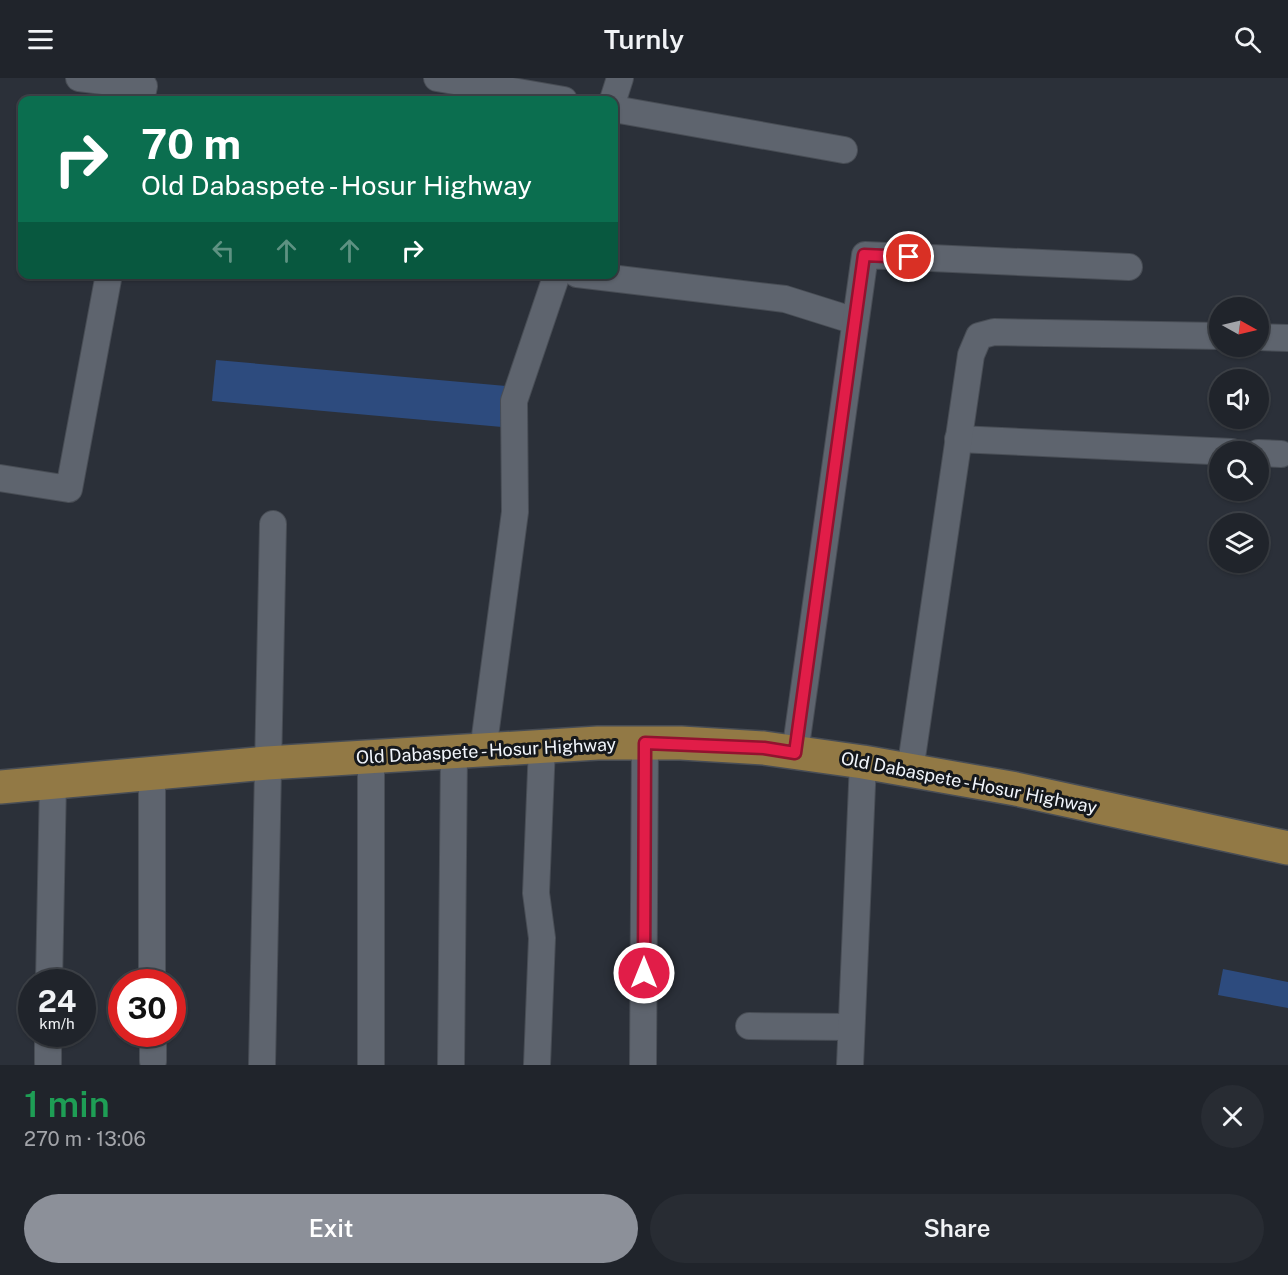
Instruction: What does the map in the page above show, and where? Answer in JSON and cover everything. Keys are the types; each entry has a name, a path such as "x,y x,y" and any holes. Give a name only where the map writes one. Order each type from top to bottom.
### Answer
{"main road":[{"name":"Old Dabaspete - Hosur Highway","path":"0,787 267,763 542,746 645,743 764,748 863,762 1016,789 1288,848"}],"street":[{"path":"79,78 144,86 142,96"},
{"path":"437,78 541,96"},
{"path":"614,96 620,78"},
{"path":"618,110 844,150"},
{"path":"795,753 864,255 1129,267"},
{"path":"0,478 69,489 108,279"},
{"path":"451,1065 468,751 514,512 514,401 555,279"},
{"path":"618,279 785,299 855,321"},
{"path":"910,771 970,355 979,336 994,332 1209,336"},
{"path":"1269,337 1288,338"},
{"path":"958,439 1209,451"},
{"path":"262,1065 273,524"},
{"path":"643,1065 645,743"},
{"path":"537,1065 542,938 536,893 542,746"},
{"path":"371,757 371,1065"},
{"path":"850,1065 863,762"},
{"path":"152,774 152,969"},
{"path":"49,969 53,782"},
{"path":"749,1026 851,1027"},
{"path":"48,1047 48,1063"},
{"path":"153,1047 153,1061"}],"building":[{"path":"216,360 506,386 502,427 212,401"},
{"path":"1223,969 1288,982 1288,1008 1218,995"}],"route":[{"path":"644,973 645,743 764,748 795,753 864,255 909,257"}]}
